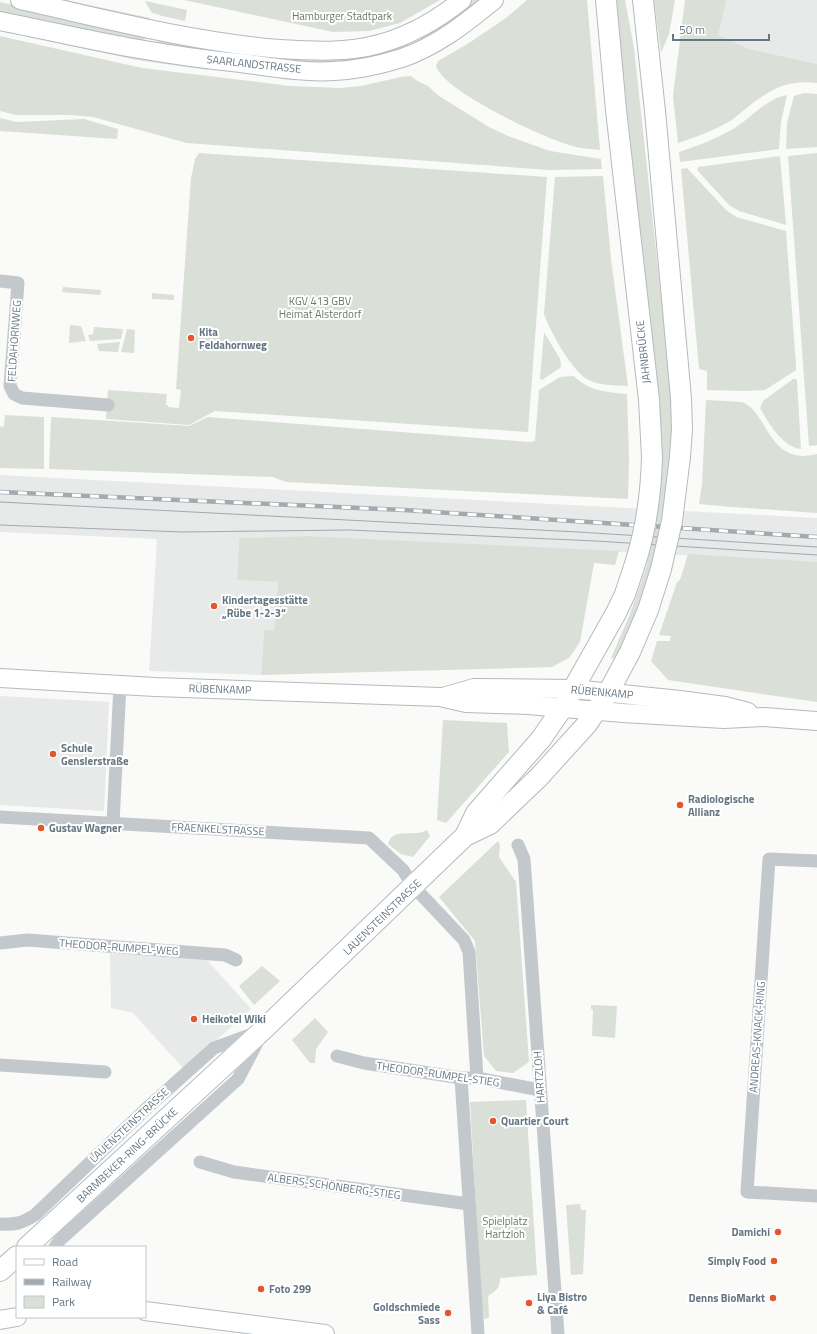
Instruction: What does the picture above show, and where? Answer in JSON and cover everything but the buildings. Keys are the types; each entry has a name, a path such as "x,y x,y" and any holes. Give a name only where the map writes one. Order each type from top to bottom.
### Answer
{"main road":[{"name":"SAARLANDSTRASSE","path":"20,0 215,41 257,47 297,50 339,50 366,47 396,39 430,22 462,0"},
{"name":"SAARLANDSTRASSE","path":"0,20 140,50 291,69 334,71 374,65 418,51 442,39 494,0"},
{"name":"JAHNBRÜCKE","path":"573,689 619,608 625,594 640,548 646,522 652,457 649,400 616,110 606,0"},
{"path":"608,693 641,626 662,569 672,521 682,429 681,398 655,110 643,0"},
{"name":"RÜBENKAMP","path":"0,678 120,685 440,697 466,702 563,707 596,711 724,719 764,717 817,721"},
{"name":"RÜBENKAMP","path":"440,697 474,688 573,689 650,696 725,706 764,717"},
{"name":"LAUENSTEINSTRASSE","path":"465,836 476,813 541,738 563,707 573,689"},
{"name":"LAUENSTEINSTRASSE","path":"227,1063 465,836 490,824 496,819 581,732 608,693"},
{"name":"BARMBEKER-RING-BRÜCKE","path":"29,1246 227,1063"},
{"path":"0,1271 16,1257"},
{"path":"146,1312 325,1334"},
{"path":"0,1320 16,1317"}],"street":[{"name":"FELDAHORNWEG","path":"0,281 18,283 10,386 14,394 22,398 108,405"},
{"path":"113,823 120,685"},
{"name":"FRAENKELSTRASSE","path":"0,817 369,838 403,870 413,886"},
{"name":"HARTZLOH","path":"518,846 524,858 558,1334"},
{"name":"ANDREAS-KNACK-RING","path":"817,861 769,859 747,1192 817,1196"},
{"path":"413,886 464,940 469,952 477,1078"},
{"name":"THEODOR-RUMPEL-WEG","path":"0,943 28,940 225,955 236,960"},
{"name":"LAUENSTEINSTRASSE","path":"0,1224 14,1225 21,1223 35,1215 147,1108 214,1048 264,1029"},
{"name":"LAUENSTEINSTRASSE","path":"56,1246 60,1240 238,1079 264,1029"},
{"name":"THEODOR-RUMPEL-STIEG","path":"337,1056 364,1063 461,1078 477,1078 540,1090"},
{"path":"0,1065 105,1072"},
{"path":"461,1078 478,1334"},
{"name":"ALBERS-SCHÖNBERG-STIEG","path":"200,1162 234,1172 469,1204"}],"shaded area":[{"path":"710,0 817,0 817,64 749,49 714,34"},
{"path":"0,475 817,518 817,562 307,536 239,538 237,580 278,582 274,630 264,630 261,675 149,671 157,539 0,532"},
{"name":"Schule Genslerstraße","path":"0,696 109,702 104,811 0,805"},
{"path":"110,953 207,960 251,1009 184,1069 133,1013 111,1008"}],"green space":[{"path":"49,0 66,0 150,18 150,21"},
{"name":"Hamburger Stadtpark","path":"184,0 440,0 400,23 369,31 333,32"},
{"path":"471,0 481,0 466,12 422,41 420,36"},
{"path":"527,0 587,0 600,150 580,148 560,142 497,113 457,88 443,77 436,66 438,61 469,43 506,18"},
{"path":"615,0 625,0 634,48 669,370 672,422 671,457 667,498 652,568 635,615 616,659 611,658 630,614 646,568 653,536 658,497 655,368"},
{"path":"654,0 675,0 669,34 661,53"},
{"path":"685,0 726,0 718,35 749,49 817,64 817,83 795,83 778,88 761,97 726,124 678,143 673,96"},
{"path":"145,1 187,10 185,21 152,13"},
{"path":"0,2 149,36 142,41 0,13"},
{"path":"0,27 208,67 208,70 137,60 0,31"},
{"path":"0,36 142,68 290,86 340,88 361,86 411,76 428,86 439,96 489,127 508,136 550,151 601,159 602,169 550,170 187,143 93,117 70,115 16,115 0,111"},
{"path":"163,38 203,47 407,42 410,47 384,56 339,63 307,63 155,44"},
{"path":"804,93 817,94 817,147 786,149 787,123 794,96"},
{"path":"787,95 781,122 779,149 680,162 679,152 727,133 740,125 765,105 779,97"},
{"path":"0,118 17,122 84,119 118,129 117,139 0,131"},
{"name":"KGV 413 GBV Heimat Alsterdorf","path":"199,153 547,177 528,432 215,411 189,425 106,419 108,390 167,394 166,405 168,405 168,407 179,408 181,390 176,389 191,178 195,159"},
{"path":"817,153 817,445 809,446 788,156"},
{"path":"780,156 786,225 739,211 729,205 697,170 698,167"},
{"path":"687,168 726,210 736,217 786,231 796,370 765,390 707,390 707,371 699,369 681,169"},
{"path":"603,176 611,259 628,386 596,383 581,375 562,350 544,314 555,177"},
{"path":"63,287 101,290 100,295 62,292"},
{"path":"152,293 174,295 174,300 152,299"},
{"path":"70,325 81,326 86,341 69,343"},
{"path":"94,327 123,329 121,339 90,341 88,335 93,334"},
{"path":"127,329 135,330 134,353 121,352"},
{"path":"544,332 560,359 561,366 542,380 540,378"},
{"path":"120,342 118,352 99,351 97,344"},
{"path":"574,376 585,385 592,388 627,394 629,458 628,499 286,482 273,477 49,469 51,417 189,426 208,417 529,442 535,441 539,390 560,377"},
{"path":"793,379 796,379 797,381 801,449 788,444 776,433 760,408 763,401"},
{"path":"706,400 742,402 757,414 781,448 790,453 802,456 817,454 817,513 699,504 702,484"},
{"path":"5,415 44,417 44,469 0,468 0,427 4,426"},
{"path":"307,536 619,551 615,565 594,563 580,642 569,658 552,667 261,675 264,630 274,630 278,582 237,580 239,538"},
{"path":"688,554 817,562 817,702 668,680 651,661 657,641 670,641 671,636 659,635 677,582 680,580"},
{"path":"443,720 507,723 509,752 446,823 437,820"},
{"path":"427,830 430,836 413,857 401,854 388,844 395,835 417,833"},
{"path":"498,841 500,845 499,857 516,882 529,1062 513,1073 496,1071 484,1056 475,941 439,897"},
{"path":"262,966 280,981 254,1005 239,986"},
{"path":"591,1005 617,1006 615,1038 592,1036 593,1010 591,1009"},
{"path":"315,1018 328,1032 316,1049 315,1063 310,1063 292,1040"},
{"name":"Spielplatz Hartzloh","path":"526,1100 537,1275 500,1278 498,1287 488,1296 489,1318 484,1319 480,1280 470,1102"},
{"path":"580,1204 581,1210 586,1210 583,1274 571,1275 566,1205"}],"tram line":[{"path":"0,502 578,532 817,547"},
{"path":"0,525 182,532 349,530 596,541 817,555"}],"railway":[{"path":"0,492 404,510 817,537"}],"place":[{"name":"Kita Feldahornweg","path":"191,338"},
{"name":"Kindertagesstätte „Rübe 1-2-3“","path":"214,606"},
{"name":"Schule Genslerstraße","path":"53,754"},
{"name":"Radiologische Allianz","path":"680,805"},
{"name":"Gustav Wagner","path":"41,828"},
{"name":"Heikotel Wiki","path":"194,1019"},
{"name":"Quartier Court","path":"493,1121"},
{"name":"Damichi","path":"778,1232"},
{"name":"Simply Food","path":"774,1261"},
{"name":"Foto 299","path":"261,1289"},
{"name":"Denns BioMarkt","path":"773,1298"},
{"name":"Liya Bistro & Café","path":"529,1303"},
{"name":"Goldschmiede Sass","path":"448,1313"}]}
